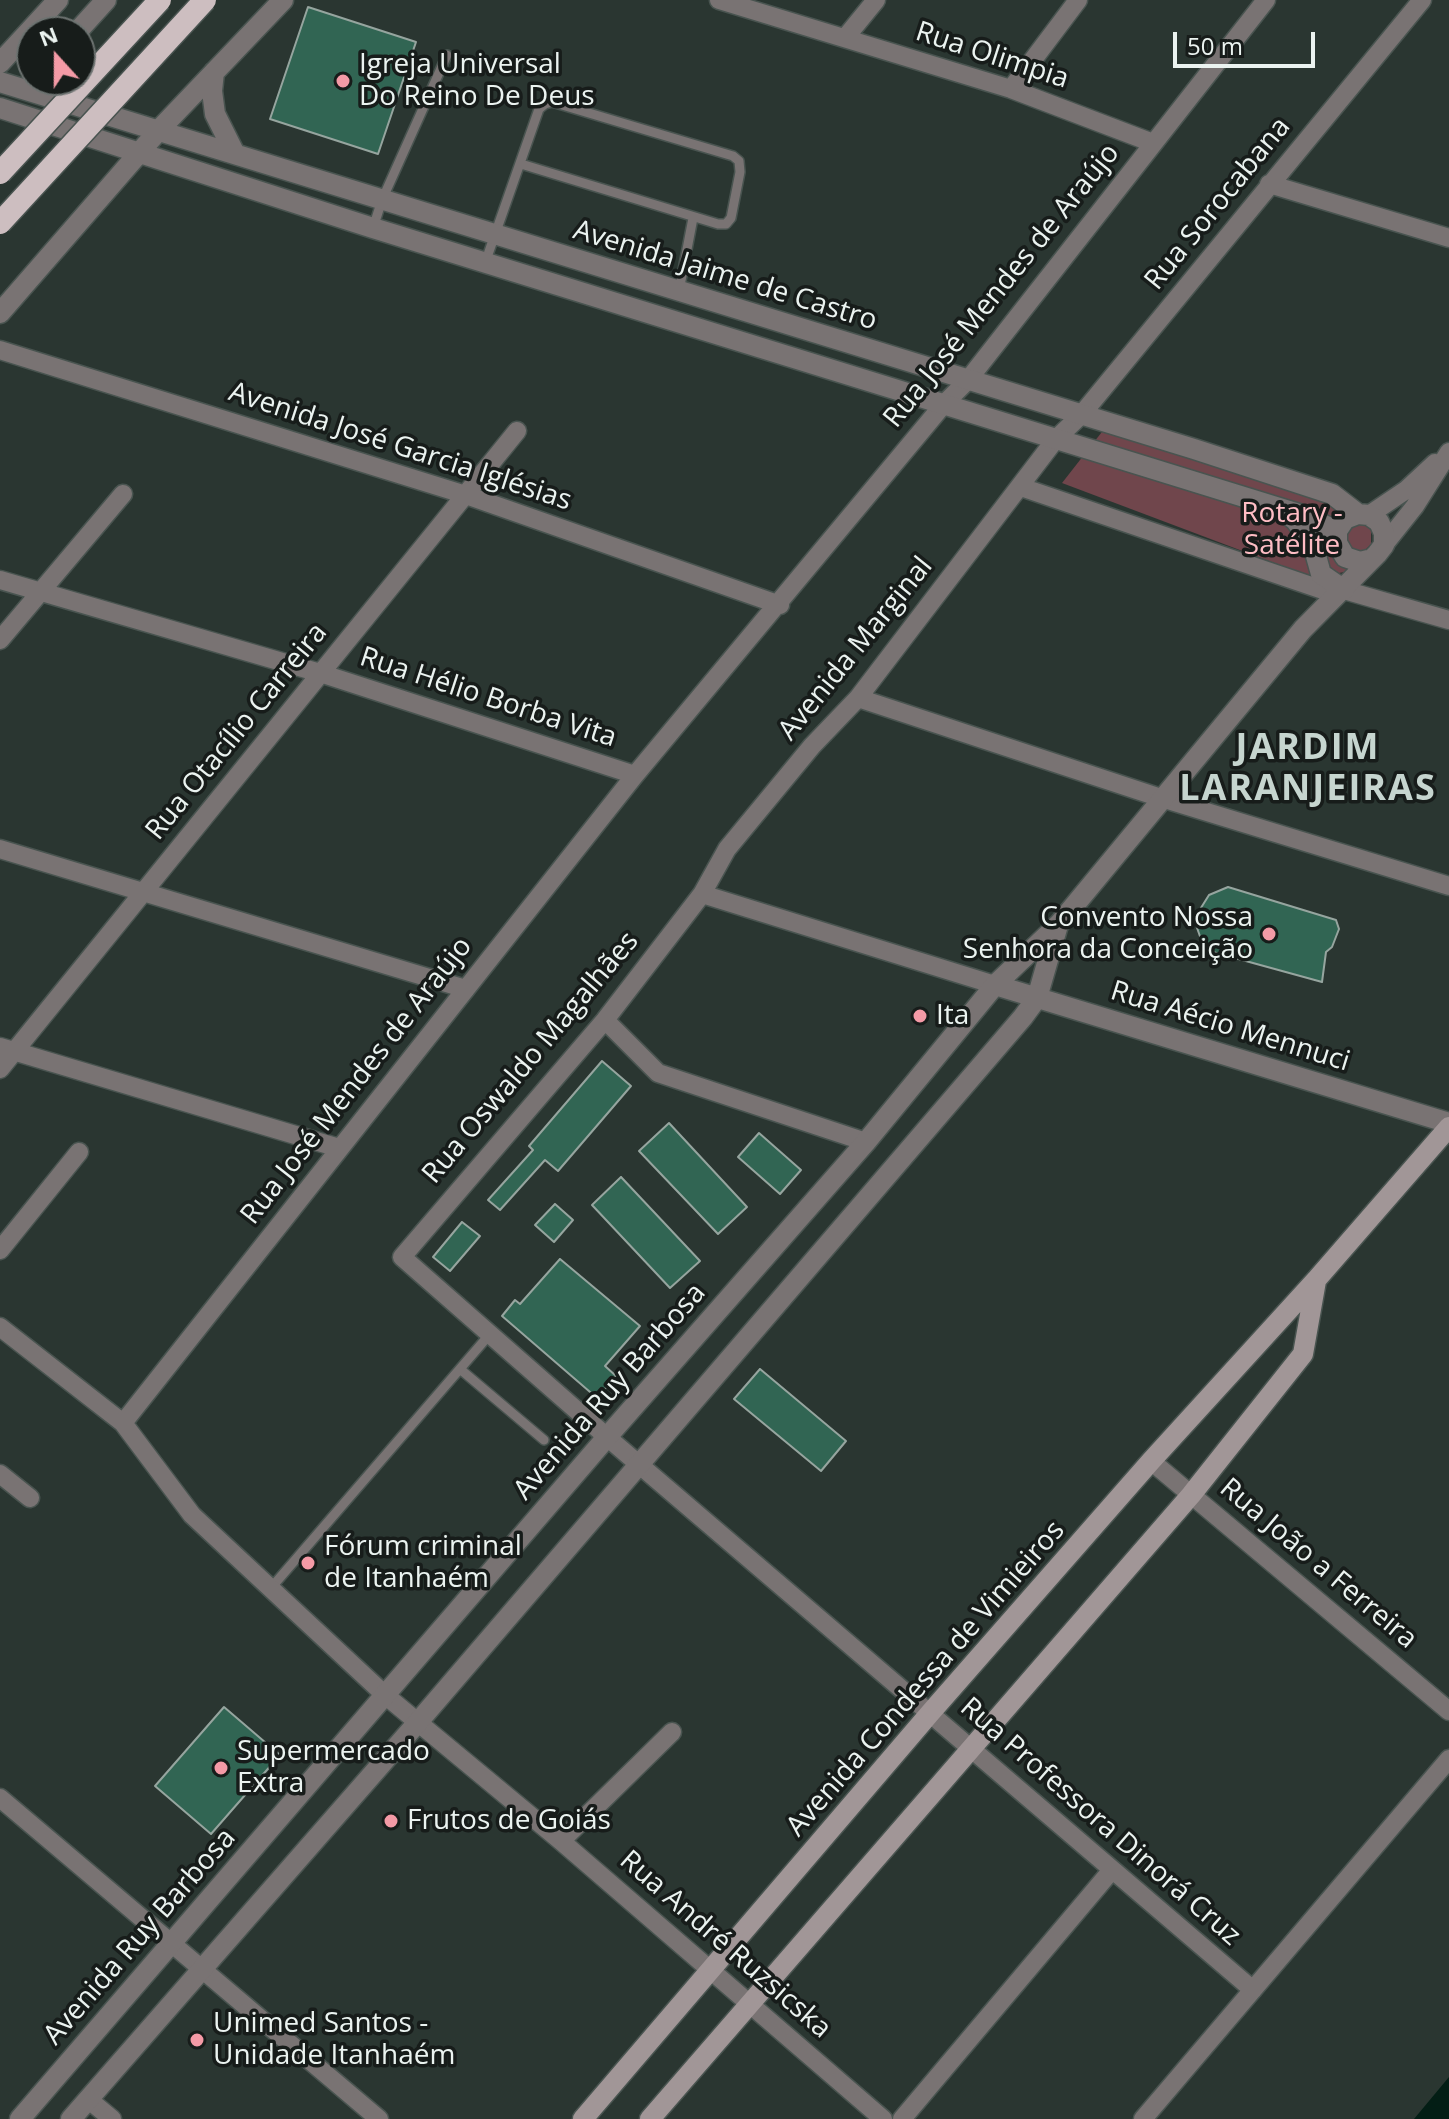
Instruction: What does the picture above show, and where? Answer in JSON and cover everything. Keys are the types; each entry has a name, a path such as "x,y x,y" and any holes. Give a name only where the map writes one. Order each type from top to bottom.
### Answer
{"highway":[{"path":"0,173 160,0"},
{"path":"0,223 205,0"}],"main road":[{"name":"Avenida Condessa de Vimieiros","path":"583,2119 931,1712 1151,1461 1316,1280 1449,1125"},
{"path":"650,2119 1191,1495 1303,1354 1316,1280"}],"street":[{"path":"0,63 58,0"},
{"path":"92,16 106,0"},
{"path":"0,313 159,130 283,0"},
{"name":"Rua Olimpia","path":"719,0 1011,89 1153,143"},
{"path":"845,38 876,0"},
{"path":"1011,89 1078,0"},
{"name":"Rua José Mendes de Araújo","path":"123,1423 635,775 780,605 943,405 968,380 1266,0"},
{"name":"Rua Sorocabana","path":"1055,440 1082,414 1422,0"},
{"path":"214,72 212,91 215,114 235,154"},
{"path":"0,105 16,83"},
{"name":"Avenida Jaime de Castro","path":"51,96 1082,414 1332,494 1364,514"},
{"path":"65,96 70,103"},
{"name":"Avenida Jaime de Castro","path":"0,105 25,117 140,155 1299,514 1337,537"},
{"path":"0,119 25,117"},
{"path":"1269,184 1449,238"},
{"name":"Avenida José Garcia Iglésias","path":"0,350 466,495 780,605"},
{"path":"898,391 908,361"},
{"name":"Rua Otacílio Carreira","path":"0,1069 7,1049 143,893 517,431"},
{"name":"Avenida Marginal","path":"702,894 727,849 812,746 858,698 1055,440"},
{"name":"Avenida Ruy Barbosa","path":"1303,629 1317,603 1327,555 1345,519 1364,514 1406,490 1449,452"},
{"name":"Avenida Ruy Barbosa","path":"20,2119 607,1437 866,1142 995,985 1059,924 1303,629 1344,590 1384,545 1415,506 1449,452"},
{"path":"1021,487 1344,590 1449,620"},
{"path":"0,640 123,494"},
{"path":"1285,511 1313,545 1321,582"},
{"path":"1364,514 1379,522 1384,533 1384,545"},
{"path":"1337,537 1345,557 1360,562 1368,560"},
{"name":"Rua Hélio Borba Vita","path":"0,580 320,673 635,775"},
{"path":"858,698 1161,798 1449,886"},
{"path":"0,849 466,989"},
{"path":"702,894 995,985"},
{"name":"Rua Oswaldo Magalhães","path":"402,1257 605,1020 702,894"},
{"name":"Avenida Ruy Barbosa","path":"71,2119 419,1721 1037,998 1059,924"},
{"name":"Rua Aécio Mennuci","path":"995,985 1449,1125"},
{"path":"605,1020 658,1073 866,1142"},
{"path":"7,1049 339,1148"},
{"path":"0,1250 79,1152"},
{"name":"Rua Professora Dinorá Cruz","path":"402,1257 607,1437 1253,1990"},
{"name":"Rua André Ruzsicska","path":"0,1327 123,1423 192,1515 385,1695 561,1841 883,2119"},
{"name":"Rua João a Ferreira","path":"1151,1461 1449,1711"},
{"path":"0,1474 30,1498"},
{"path":"561,1841 672,1732"},
{"path":"1143,2119 1449,1759"},
{"path":"0,1798 379,2119"},
{"path":"902,2119 1111,1871"},
{"path":"88,2099 112,2119"}],"lane":[{"path":"373,228 382,200 447,55"},
{"path":"485,263 539,109 545,104 552,102 733,156 739,161 740,172 731,218 726,224 718,224 521,164"},
{"path":"679,291 693,218"},
{"path":"271,1588 490,1334"},
{"path":"460,1369 544,1440"}],"green space":[{"name":"Rotary - Satélite","path":"1105,428 1326,501 1371,526 1371,544 1344,572 1314,578 1062,483"}],"shaded area":[{"path":"1449,2077 1449,2119 1414,2119"}],"building":[{"name":"Igreja Universal Do Reino De Deus","path":"308,7 416,42 378,154 270,119"},
{"name":"Convento Nossa Senhora da Conceição","path":"1228,887 1336,920 1339,929 1332,947 1326,952 1322,982 1213,952 1202,942 1196,925 1199,911 1209,895"},
{"path":"602,1061 631,1086 558,1171 545,1160 500,1210 488,1200 533,1150 529,1146"},
{"path":"669,1123 747,1207 718,1234 639,1151"},
{"path":"759,1133 801,1170 780,1194 738,1157"},
{"path":"621,1177 700,1261 670,1288 592,1205"},
{"path":"555,1204 573,1220 554,1242 535,1225"},
{"path":"462,1222 480,1236 450,1271 433,1257"},
{"path":"560,1259 640,1326 605,1366 616,1376 597,1398 502,1316 515,1300 520,1304"},
{"path":"760,1369 846,1441 821,1471 734,1399"},
{"path":"224,1707 280,1755 211,1834 155,1786"}],"place":[{"name":"Igreja Universal Do Reino De Deus","path":"343,81"},
{"name":"Convento Nossa Senhora da Conceição","path":"1269,934"},
{"name":"Ita","path":"920,1016"},
{"name":"Fórum criminal de Itanhaém","path":"308,1563"},
{"name":"Supermercado Extra","path":"221,1768"},
{"name":"Frutos de Goiás","path":"391,1821"},
{"name":"Unimed Santos - Unidade Itanhaém","path":"197,2040"}],"district":[{"name":"JARDIM LARANJEIRAS","path":"1308,770"}]}
